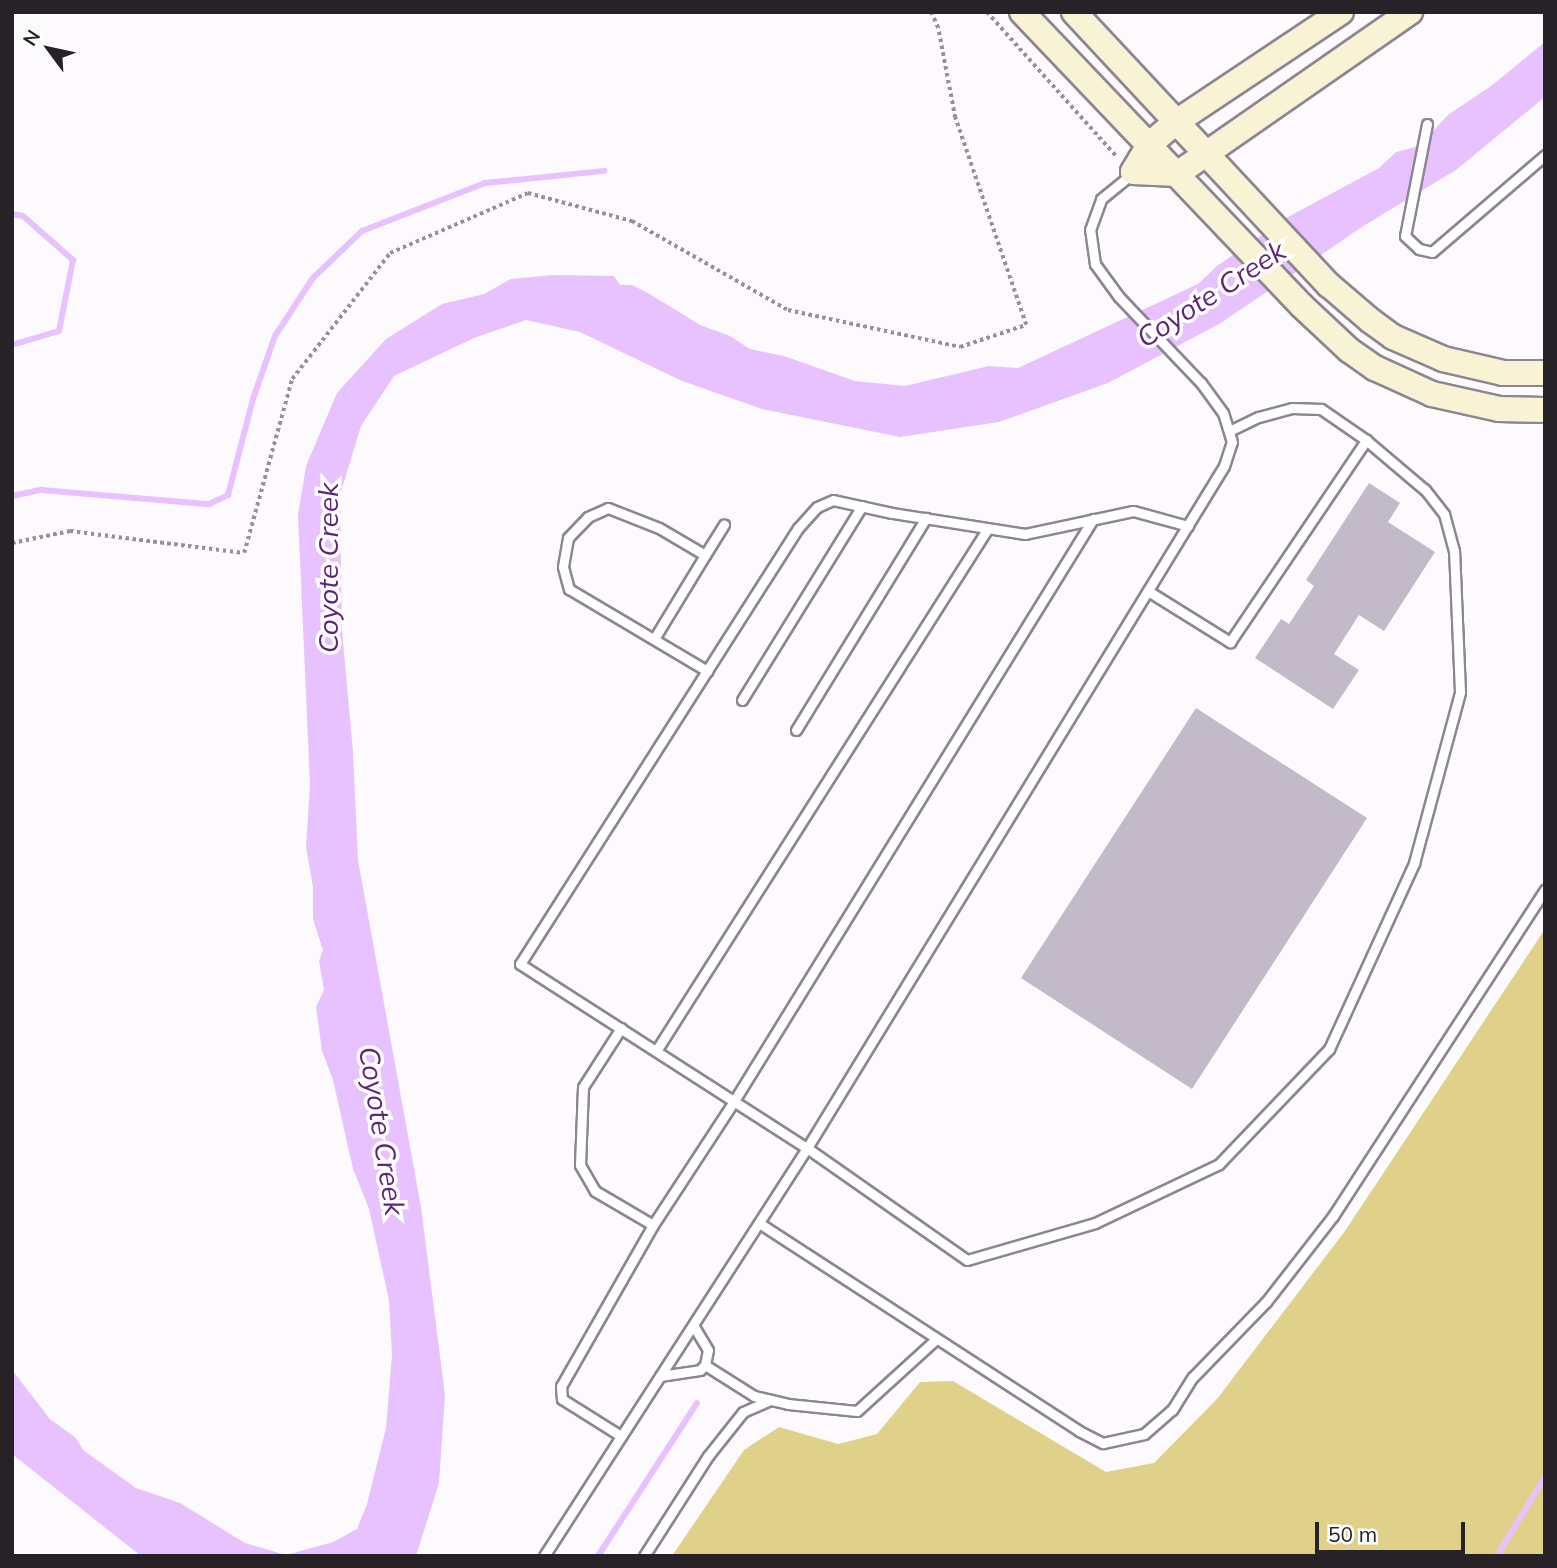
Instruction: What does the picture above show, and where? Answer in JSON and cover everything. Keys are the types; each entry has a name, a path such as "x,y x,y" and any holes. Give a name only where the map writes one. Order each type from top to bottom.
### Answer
{"main road":[{"path":"1021,12 1302,306 1349,350 1401,382 1463,403 1499,409 1545,410"},
{"path":"1074,12 1329,285 1371,321 1416,348 1471,367 1503,373 1545,373"},
{"path":"1341,12 1175,122 1149,145 1133,172 1177,174 1410,12"}],"lane":[{"path":"1427,124 1405,236 1419,249 1432,252 1545,155"},
{"path":"544,1556 807,1148 1224,466 1232,442 1223,413 1201,383 1119,297 1095,264 1090,230 1101,199 1133,172"},
{"path":"1188,526 1133,511 1025,534 833,500 817,507 798,528 520,964 807,1148 967,1261 1095,1223 1219,1164 1329,1049 1414,863 1460,692 1454,551 1444,514 1425,490 1366,440 1321,409 1292,408 1258,417 1229,431"},
{"path":"1148,591 1230,642 1366,440"},
{"path":"742,700 862,506"},
{"path":"705,555 659,527 608,508 588,517 568,538 563,568 569,589 707,671"},
{"path":"796,730 926,518"},
{"path":"621,1436 562,1398 561,1386 653,1225 734,1101 1093,519"},
{"path":"654,639 724,524"},
{"path":"656,1051 988,528"},
{"path":"759,1223 1079,1432 1103,1443 1144,1434 1172,1410 1193,1377 1266,1302 1333,1216 1540,906 1545,890"},
{"path":"621,1028 583,1087 580,1165 595,1191 653,1225"},
{"path":"660,1376 700,1370 705,1365 708,1350 693,1325"},
{"path":"705,1365 754,1396 857,1410 936,1339"},
{"path":"644,1556 708,1456 743,1412 770,1400"}],"path":[{"path":"12,542 70,531 244,553 292,379 390,253 528,193 632,221 788,310 960,347 1026,325 955,118 938,28 931,12"},
{"path":"987,12 1098,139 1133,172"}],"shaded area":[{"path":"1545,929 1545,1556 672,1556 744,1450 779,1427 838,1444 877,1434 920,1382 953,1381 1106,1472 1154,1463 1217,1399 1345,1231"}],"water":[{"name":"Coyote Creek","path":"1545,42 1545,97 1456,170 1365,225 1221,323 1108,383 999,422 900,437 762,409 682,381 580,332 526,320 474,338 394,376 361,426 340,495 342,630 353,752 358,860 421,1207 445,1395 439,1483 416,1556 141,1556 12,1454 12,1370 50,1419 76,1438 83,1450 136,1488 180,1503 245,1543 286,1555 333,1542 357,1529 367,1504 386,1428 392,1355 389,1300 369,1209 353,1169 333,1080 322,1051 316,1007 324,990 319,961 323,950 313,919 313,887 306,847 310,784 298,515 306,466 337,393 386,339 442,304 484,294 511,279 552,275 614,276 620,285 632,285 700,325 730,336 750,349 784,356 855,381 905,386 989,366 1018,368 1198,284 1217,266 1288,217 1379,168 1396,152 1419,146 1448,115 1491,86"}],"building":[{"path":"1369,483 1400,503 1388,522 1435,552 1384,631 1359,615 1334,654 1359,670 1333,709 1255,658 1281,619 1289,624 1314,586 1306,580"},
{"path":"1196,708 1367,818 1192,1089 1021,978"}],"waterway":[{"path":"12,496 41,490 209,504 228,495 253,399 275,336 313,278 362,231 485,183 604,171"},
{"path":"12,214 23,216 73,260 59,331 12,345"},
{"path":"598,1556 697,1403"},
{"path":"1497,1556 1545,1477"}]}
